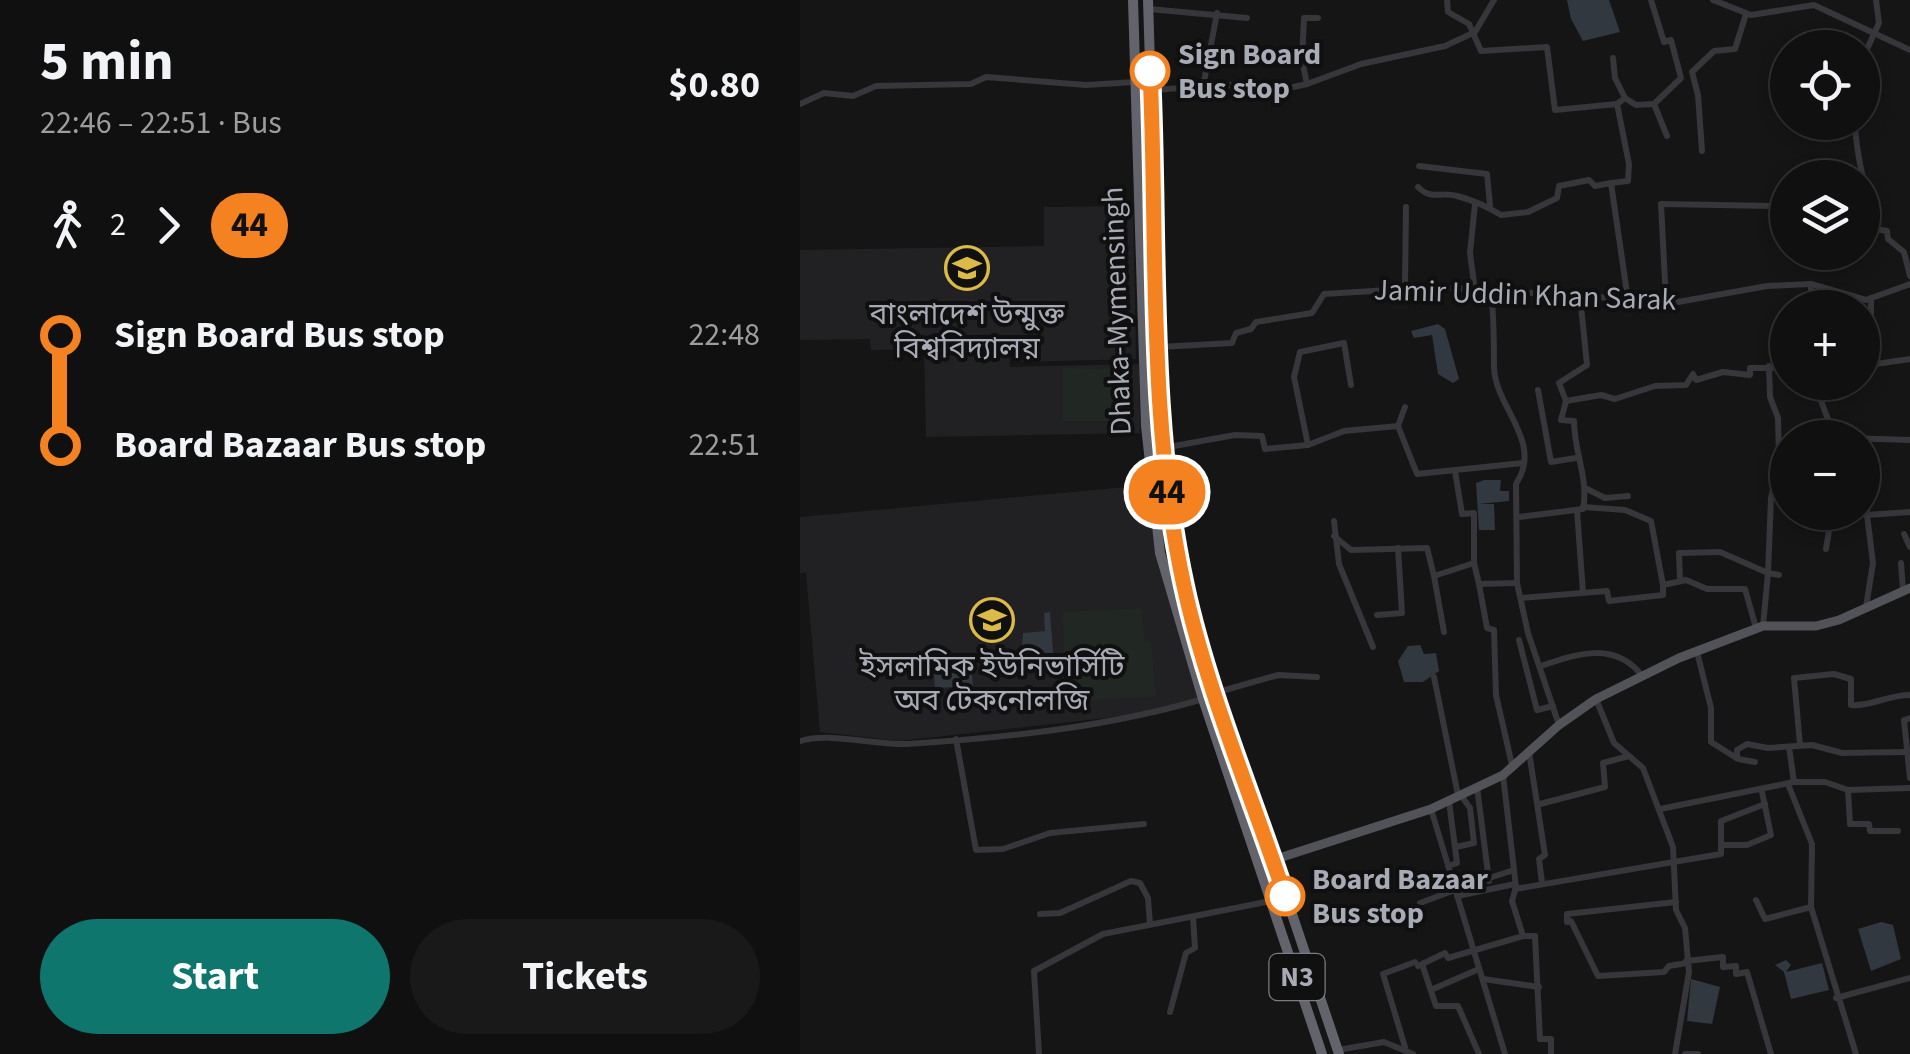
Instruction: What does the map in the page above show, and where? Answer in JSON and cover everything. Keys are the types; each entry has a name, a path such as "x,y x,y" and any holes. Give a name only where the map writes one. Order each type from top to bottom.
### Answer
{"highway":[{"name":"Dhaka-Mymensingh","path":"1133,0 1146,426 1154,505 1168,582 1203,700 1272,901"},
{"name":"N3","path":"1148,4 1162,448 1184,589 1339,1052"},
{"name":"N3","path":"1272,901 1322,1054"}],"main road":[{"path":"1273,860 1431,808 1503,775 1559,725 1596,700 1697,650 1760,627 1816,626 1906,589"}],"street":[{"path":"1447,0 1448,12 1475,32 1481,52 1547,48 1556,110 1621,101 1654,104 1681,78 1676,52 1671,40 1664,42 1651,0"},
{"path":"1151,90 1279,90 1307,84 1361,64 1444,46 1475,32 1494,0"},
{"path":"1713,0 1746,14 1814,5 1867,30"},
{"path":"1875,30 1876,0"},
{"path":"1148,4 1247,18"},
{"path":"1203,87 1217,13"},
{"path":"1702,151 1698,95 1692,72 1714,51 1735,50 1746,14"},
{"path":"1307,84 1302,60 1304,18 1318,18"},
{"path":"1880,36 1910,50"},
{"path":"1419,166 1487,174 1490,205 1501,216 1528,212 1556,198 1559,186 1589,180 1595,186 1628,182 1630,164 1614,58"},
{"path":"800,104 824,93 852,96 876,86 971,84 986,77 1086,85 1135,82"},
{"path":"1654,104 1667,136"},
{"path":"1611,183 1628,300"},
{"path":"1418,187 1432,196 1455,195 1475,204 1490,205"},
{"path":"1475,204 1470,252 1475,291"},
{"path":"1666,301 1662,204 1704,208 1770,205"},
{"path":"1404,287 1406,206"},
{"path":"1880,229 1887,231 1888,239 1904,252 1910,276"},
{"path":"1810,284 1810,290"},
{"name":"Jamir Uddin Khan Sarak","path":"1158,347 1232,343 1236,334 1251,329 1256,322 1312,313 1324,294 1404,287 1666,301 1767,286 1810,284 1828,290"},
{"path":"1880,295 1910,284"},
{"path":"1491,290 1498,350 1494,367 1518,422 1523,463 1516,484 1517,582 1559,725"},
{"path":"1580,296 1587,365 1560,383 1566,400 1561,420 1574,421 1577,458 1587,489 1580,509 1583,593"},
{"path":"1308,445 1294,377 1300,352 1344,344 1351,385"},
{"path":"1880,364 1910,360"},
{"path":"1566,400 1602,395 1615,400 1654,386 1686,385 1693,374 1696,380 1723,372 1750,375 1750,368 1769,366 1770,396 1778,418 1779,459 1770,498 1768,573 1760,627"},
{"path":"1538,390 1551,462 1577,458"},
{"path":"1404,407 1398,426 1417,474 1523,463"},
{"path":"1162,448 1235,435 1262,436 1266,448 1308,445 1344,430 1398,426"},
{"path":"1880,439 1910,440"},
{"path":"1454,470 1462,514 1474,513 1474,564 1487,628 1494,630 1496,695 1512,765"},
{"path":"1587,489 1605,498 1628,496"},
{"path":"1519,518 1580,509 1625,510 1651,521 1663,585 1663,596 1609,601 1607,591 1521,598"},
{"path":"1880,513 1910,512"},
{"path":"1334,521 1345,582 1373,647"},
{"path":"1826,550 1829,530"},
{"path":"1866,607 1874,563 1869,530"},
{"path":"1904,534 1910,547"},
{"path":"1334,536 1352,550 1427,548 1444,632"},
{"path":"1376,615 1402,613 1398,548"},
{"path":"1680,580 1679,553 1720,552 1780,575"},
{"path":"1901,563 1906,589"},
{"path":"1434,576 1474,564"},
{"path":"1663,585 1680,580 1706,589 1745,588 1760,627"},
{"path":"1479,584 1517,582"},
{"path":"1519,640 1537,710 1553,706"},
{"path":"1697,650 1711,708 1711,742 1736,758 1756,762"},
{"path":"1542,666 1584,652 1603,652 1634,663 1643,676"},
{"path":"1800,746 1794,678 1834,674 1851,679 1851,705 1866,707 1887,694 1910,695"},
{"path":"1217,693 1278,675 1316,678"},
{"path":"1434,676 1455,796 1457,863 1447,866"},
{"path":"800,741 815,736 880,745 956,739 1126,720 1203,700"},
{"path":"1596,700 1614,744 1642,768 1660,809 1675,860 1676,902 1685,928 1686,962 1685,1011 1674,1054"},
{"path":"1910,718 1904,720 1910,778"},
{"path":"956,739 976,850 1003,849 1050,833 1144,824"},
{"path":"1736,758 1738,750 1747,744 1800,746 1849,754 1905,752"},
{"path":"1789,747 1791,783 1812,844 1811,907 1856,1054"},
{"path":"1529,752 1540,804 1545,855 1539,859 1542,883"},
{"path":"1540,804 1605,787 1603,763 1629,756"},
{"path":"1503,775 1514,870 1512,901 1523,936"},
{"path":"1660,809 1680,802 1762,792 1791,783 1825,782 1848,790 1910,788"},
{"path":"1477,786 1489,881"},
{"path":"1848,790 1850,824 1870,824 1870,832 1898,831"},
{"path":"1722,845 1747,845 1771,835 1762,792"},
{"path":"1455,796 1470,808 1474,844 1456,848"},
{"path":"1456,892 1515,887 1721,854 1721,821 1765,804"},
{"path":"1431,808 1505,1054"},
{"path":"1420,902 1514,870"},
{"path":"1040,914 1060,913 1131,881 1140,883 1148,898 1150,924"},
{"path":"1756,900 1765,920 1811,907"},
{"path":"1039,1054 1034,972 1086,941 1150,924 1272,901"},
{"path":"1676,902 1583,911 1567,914 1567,922 1571,921 1598,976 1664,972 1669,966 1712,955 1723,957 1723,967 1736,966 1736,974 1747,972 1771,1054"},
{"path":"1170,1012 1186,953 1194,948 1193,917"},
{"path":"1413,1054 1405,1047 1383,974 1444,953 1448,958 1534,936 1540,1039 1551,1039 1551,1054"},
{"path":"1418,964 1433,989 1436,1006 1454,1005 1462,1011 1479,1054"},
{"path":"1433,989 1479,969"},
{"path":"1836,998 1910,978"},
{"path":"1482,979 1539,987"},
{"path":"1339,1052 1372,1042 1405,1047"},
{"path":"1686,1054 1698,1054"}],"shaded area":[{"path":"1567,0 1609,0 1620,32 1583,41 1571,19"},
{"name":"বাংলাদেশ উন্মুক্ত বিশ্ববিদ্যালয়","path":"1133,206 1136,359 1014,362 1013,347 871,350 870,339 800,340 800,250 1044,246 1044,207"},
{"path":"1438,324 1445,329 1459,379 1453,383 1438,374 1432,335 1414,338 1411,331"},
{"path":"1009,350 1010,367 1139,364 1140,433 926,437 924,351"},
{"path":"1063,368 1125,369 1124,421 1063,421"},
{"path":"1501,480 1500,491 1509,491 1509,501 1479,504 1494,504 1495,530 1479,530 1476,483"},
{"name":"ইসলামিক ইউনিভার্সিটি অব টেকনোলজি","path":"1148,485 1159,568 1199,698 1124,716 899,741 820,732 806,573 800,573 800,517"},
{"path":"1142,608 1144,641 1151,641 1156,696 1082,701 1065,683 1063,612"},
{"path":"1050,612 1055,677 1022,649 1023,633 1045,631 1044,613"},
{"path":"1420,645 1424,654 1436,653 1439,671 1423,682 1404,682 1398,661 1408,646"},
{"path":"971,658 973,686 935,688 933,660"},
{"path":"1881,922 1893,925 1901,959 1871,971 1858,929"},
{"path":"1786,960 1791,965 1786,972 1822,963 1829,990 1791,999 1784,972 1775,965"},
{"path":"1691,979 1720,987 1712,1024 1687,1021"}],"bus line":[{"name":"44","path":"1150,71 1162,448 1175,540 1193,619 1285,896"}],"place":[{"name":"Sign Board Bus stop","path":"1150,71"},
{"name":"বাংলাদেশ উন্মুক্ত বিশ্ববিদ্যালয়","path":"967,268"},
{"name":"ইসলামিক ইউনিভার্সিটি অব টেকনোলজি","path":"992,620"},
{"name":"Board Bazaar Bus stop","path":"1285,896"}]}
